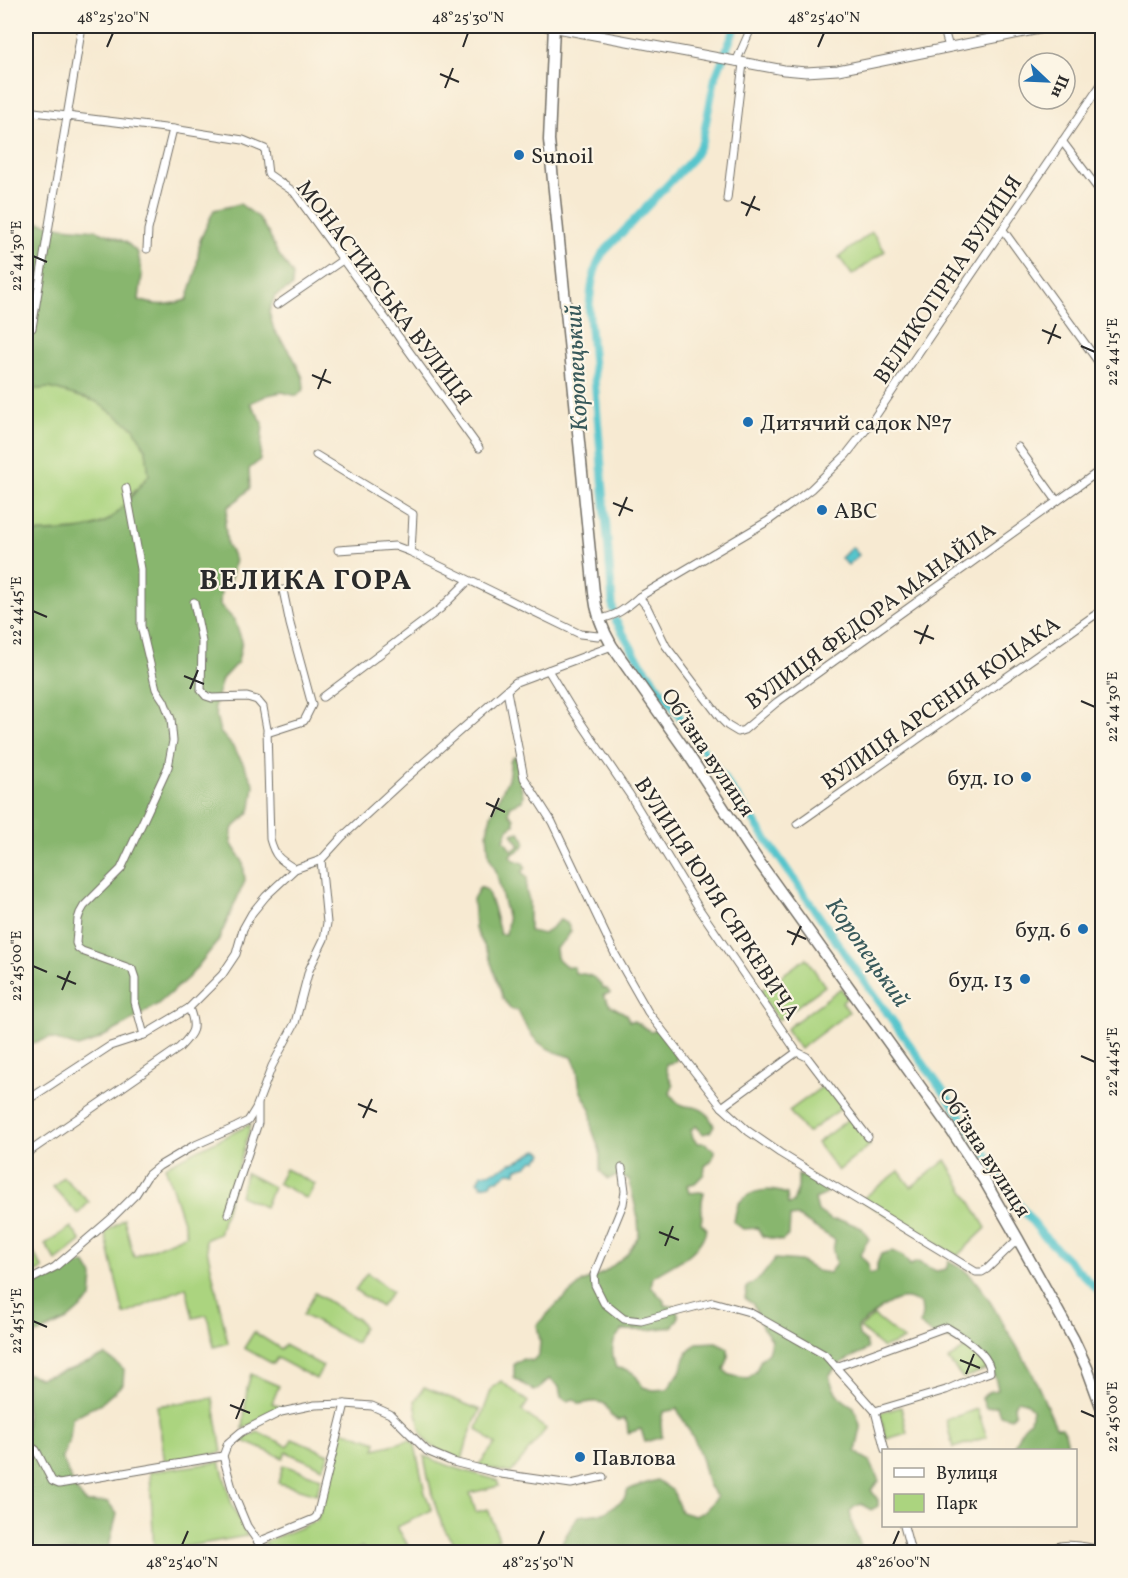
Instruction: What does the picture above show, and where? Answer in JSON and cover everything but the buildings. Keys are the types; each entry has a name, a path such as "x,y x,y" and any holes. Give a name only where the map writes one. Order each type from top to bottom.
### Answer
{"main road":[{"path":"551,26 794,72 822,72 1054,26"},
{"name":"Обʼїзна вулиця","path":"551,26 549,148 594,593 599,619 612,646 684,748 757,859 947,1124 984,1180 1074,1340 1102,1409"}],"street":[{"path":"32,328 82,26"},
{"path":"727,199 737,62 752,26"},
{"path":"946,26 949,47"},
{"name":"ВЕЛИКОГІРНА ВУЛИЦЯ","path":"599,619 620,613 639,597 768,521 811,489 846,455 1102,83"},
{"name":"МОНАСТИРСЬКА ВУЛИЦЯ","path":"26,111 173,129 243,140 265,148 268,174 294,192 479,448"},
{"path":"147,249 148,230 173,129"},
{"path":"1062,141 1102,194"},
{"path":"1002,230 1102,368"},
{"path":"278,305 344,259"},
{"path":"1018,447 1057,501"},
{"path":"316,455 413,514 411,552"},
{"name":"ВУЛИЦЯ ФЕДОРА МАНАЙЛА","path":"639,597 647,607 666,646 722,720 738,732 744,730 786,695 1102,469"},
{"path":"126,488 141,569 141,626 156,689 171,719 173,741 168,767 121,869 84,906 80,913 76,943 82,951 132,969 135,978 135,1002 144,1035"},
{"path":"338,550 395,546 580,634 598,636 605,634"},
{"path":"323,697 440,609 468,581"},
{"path":"267,733 304,722 312,705 283,590"},
{"path":"194,602 202,642 201,690 206,696 212,698 247,697 257,700 263,707 267,733 270,839 278,859 295,869"},
{"name":"ВУЛИЦЯ АРСЕНІЯ КОЦАКА","path":"797,824 1102,610"},
{"path":"26,1101 111,1046 144,1035 189,1008 222,975 236,954 243,929 266,896 295,869 321,860 342,837 406,778 516,682 612,646"},
{"name":"ВУЛИЦЯ ЮРІЯ СЯРКЕВИЧА","path":"548,670 630,795 700,910 797,1053 807,1057 868,1137"},
{"path":"507,691 524,778 552,822 615,954 648,1012 722,1107 748,1131 780,1153 976,1272 987,1269 1018,1239"},
{"path":"26,1282 55,1267 114,1217 136,1194 148,1175 159,1166 193,1146 248,1120 295,1023 309,970 324,939 327,923 321,860"},
{"path":"26,1154 180,1048 191,1035 195,1021 189,1008"},
{"path":"722,1107 797,1053"},
{"path":"228,1214 258,1123 258,1101"},
{"path":"622,1168 625,1191 622,1204 594,1275 595,1285 604,1303 624,1319 641,1321 713,1302 749,1312 825,1354 876,1411 885,1449"},
{"path":"836,1367 946,1328 955,1332 981,1353 990,1365 990,1372 986,1374 946,1390 876,1411"},
{"path":"258,1542 314,1519 317,1515 345,1404"},
{"path":"265,1552 247,1526 234,1495 223,1456 228,1443 241,1432 281,1412 315,1405 345,1404 372,1407 390,1414 427,1451 453,1462 501,1473 571,1484 603,1477"},
{"path":"26,1443 36,1450 52,1481 59,1484 223,1456"},
{"path":"904,1527 911,1552"},
{"path":"1046,1552 1064,1545 1102,1550"}],"green space":[{"path":"240,204 258,217 277,252 293,275 292,287 275,296 269,312 274,330 293,357 303,378 304,389 297,396 282,392 250,403 263,423 260,460 249,469 250,488 228,507 225,524 227,544 235,560 231,578 221,588 220,605 235,621 242,641 238,662 222,679 214,707 220,732 233,747 254,785 251,808 232,829 231,843 243,862 245,881 218,941 190,976 158,1004 121,1027 78,1047 50,1038 26,1045 26,536 32,533 79,530 107,521 149,475 146,450 134,428 95,401 50,388 26,390 26,217 63,227 97,230 126,242 138,253 142,275 139,300 152,304 163,304 187,300 196,272 200,240 214,210"},
{"path":"872,232 885,251 852,275 839,257"},
{"path":"50,388 95,401 134,428 146,450 149,475 126,501 129,516 109,520 85,529 32,533 26,536 26,390"},
{"path":"517,756 523,795 522,801 510,806 509,813 514,818 514,825 508,829 504,840 512,851 520,845 512,834 519,832 525,840 521,849 510,855 512,859 523,863 526,868 522,872 527,878 529,931 544,934 560,920 567,923 571,931 556,948 557,958 567,967 574,967 575,973 595,978 610,993 603,995 610,1005 626,1014 629,1021 634,1021 650,1031 656,1030 663,1036 677,1059 666,1064 673,1086 670,1093 679,1104 695,1107 705,1112 714,1125 710,1132 703,1134 696,1126 691,1130 697,1143 705,1143 714,1150 714,1153 711,1161 705,1166 704,1174 695,1183 687,1185 689,1193 704,1193 701,1223 707,1229 691,1253 653,1277 651,1286 664,1301 664,1305 676,1307 679,1317 672,1327 623,1330 616,1338 613,1347 616,1368 626,1369 632,1373 643,1387 653,1390 668,1389 680,1372 687,1353 697,1343 716,1342 728,1348 728,1359 724,1370 730,1375 748,1379 756,1371 761,1359 768,1353 772,1340 762,1327 753,1304 745,1299 747,1287 761,1277 775,1259 800,1261 817,1271 829,1273 836,1264 833,1251 835,1240 797,1216 790,1217 789,1235 782,1241 762,1236 757,1228 743,1229 734,1222 739,1203 749,1194 768,1190 781,1192 787,1194 788,1204 793,1203 798,1188 798,1175 820,1182 828,1188 825,1195 815,1199 818,1211 831,1220 845,1221 862,1228 869,1239 860,1255 868,1264 869,1274 877,1272 881,1254 892,1251 903,1256 910,1265 918,1262 936,1271 946,1269 949,1261 961,1267 973,1278 986,1295 1031,1370 1056,1427 1062,1427 1065,1432 1069,1449 1015,1449 1020,1432 1030,1421 1032,1409 1025,1402 1018,1400 1014,1405 1015,1413 1011,1418 1000,1415 997,1406 986,1408 982,1398 988,1392 998,1390 996,1380 989,1369 961,1344 936,1337 920,1325 921,1304 909,1299 901,1299 881,1308 858,1327 859,1336 866,1342 868,1349 842,1363 829,1376 838,1394 854,1407 861,1428 856,1451 870,1461 879,1481 871,1490 878,1500 878,1506 871,1510 861,1504 850,1512 852,1524 862,1548 877,1552 556,1552 578,1516 604,1513 624,1499 628,1490 637,1486 657,1480 673,1491 681,1512 694,1516 704,1512 717,1497 708,1485 695,1441 677,1409 663,1412 662,1437 645,1442 641,1429 628,1433 624,1419 618,1420 611,1416 605,1404 590,1402 580,1404 574,1399 567,1401 561,1397 559,1387 550,1379 534,1391 514,1378 514,1364 523,1359 532,1361 539,1355 540,1341 537,1325 583,1282 605,1272 627,1254 639,1235 638,1218 629,1179 618,1176 608,1179 600,1171 600,1151 592,1129 591,1110 580,1090 577,1068 572,1057 552,1051 538,1042 527,1029 518,1010 511,1009 503,999 488,953 475,929 473,899 480,887 487,890 500,934 506,934 508,920 496,871 489,856 487,832 491,815 508,779 512,758"},
{"path":"806,958 825,986 778,1020 759,992"},
{"path":"841,988 847,998 842,1002 849,1012 800,1049 786,1029"},
{"path":"826,1084 843,1107 807,1133 789,1111"},
{"path":"850,1118 870,1145 838,1171 817,1143"},
{"path":"251,1124 219,1234 205,1240 228,1343 214,1347 207,1315 193,1318 186,1287 124,1315 105,1233 124,1219 134,1257 187,1234 165,1166"},
{"path":"946,1160 986,1228 957,1256 861,1200 899,1171 911,1187"},
{"path":"285,1169 315,1184 307,1199 278,1183"},
{"path":"246,1173 273,1187 265,1207 240,1196"},
{"path":"63,1177 89,1202 78,1214 53,1187"},
{"path":"71,1227 81,1241 56,1261 45,1244"},
{"path":"33,1252 43,1269 26,1277 26,1257"},
{"path":"85,1263 93,1276 91,1299 67,1320 30,1337 26,1343 26,1289 64,1269"},
{"path":"367,1273 392,1292 381,1307 355,1290"},
{"path":"315,1293 360,1321 363,1327 356,1343 303,1315"},
{"path":"874,1316 904,1340 883,1348 860,1328"},
{"path":"254,1332 281,1349 284,1345 323,1366 316,1379 277,1358 273,1364 244,1348"},
{"path":"968,1346 980,1355 987,1369 963,1378 948,1360"},
{"path":"105,1355 124,1369 123,1384 103,1402 72,1418 70,1438 62,1458 76,1490 86,1503 108,1502 117,1514 109,1546 106,1552 26,1552 26,1373 40,1378 74,1368"},
{"path":"251,1374 279,1386 272,1403 283,1408 243,1429 247,1388"},
{"path":"501,1381 528,1402 522,1411 546,1429 511,1473 478,1466 495,1444 477,1429 492,1388"},
{"path":"424,1387 480,1410 468,1438 462,1460 438,1450 422,1434 415,1401"},
{"path":"213,1398 222,1452 165,1464 157,1406"},
{"path":"901,1407 907,1433 886,1439 880,1413"},
{"path":"977,1409 987,1437 953,1448 946,1420"},
{"path":"342,1430 377,1442 375,1449 410,1440 415,1445 425,1493 432,1510 397,1527 412,1552 366,1552 362,1547 352,1552 272,1552 264,1542 317,1521"},
{"path":"258,1432 288,1446 292,1439 329,1454 323,1468 286,1452 283,1458 241,1440"},
{"path":"424,1456 497,1480 499,1486 470,1493 476,1512 488,1509 499,1539 464,1551 455,1545 441,1523"},
{"path":"220,1462 232,1505 247,1536 154,1552 150,1472"},
{"path":"283,1465 321,1478 317,1494 278,1483"},
{"path":"504,1542 511,1552 477,1552"}],"water":[{"path":"852,547 859,555 848,565 841,558"},
{"path":"538,1150 543,1153 542,1156 527,1166 516,1169 516,1173 509,1172 498,1180 493,1180 491,1184 481,1186 477,1181 482,1174 501,1169"}],"waterway":[{"name":"Коропецький","path":"613,609 589,310 593,281 602,254 693,158 702,142 715,78 736,26"},
{"name":"Коропецький","path":"616,621 635,654 958,1112 1020,1206 1042,1234 1102,1294"}],"place":[{"name":"Sunoil","path":"519,155"},
{"name":"Дитячий садок №7","path":"748,422"},
{"name":"АВС","path":"822,510"},
{"name":"буд. 10","path":"1026,777"},
{"name":"буд. 6","path":"1083,929"},
{"name":"буд. 13","path":"1025,979"},
{"name":"Павлова","path":"580,1457"}],"district":[{"name":"ВЕЛИКА ГОРА","path":"306,579"}]}
